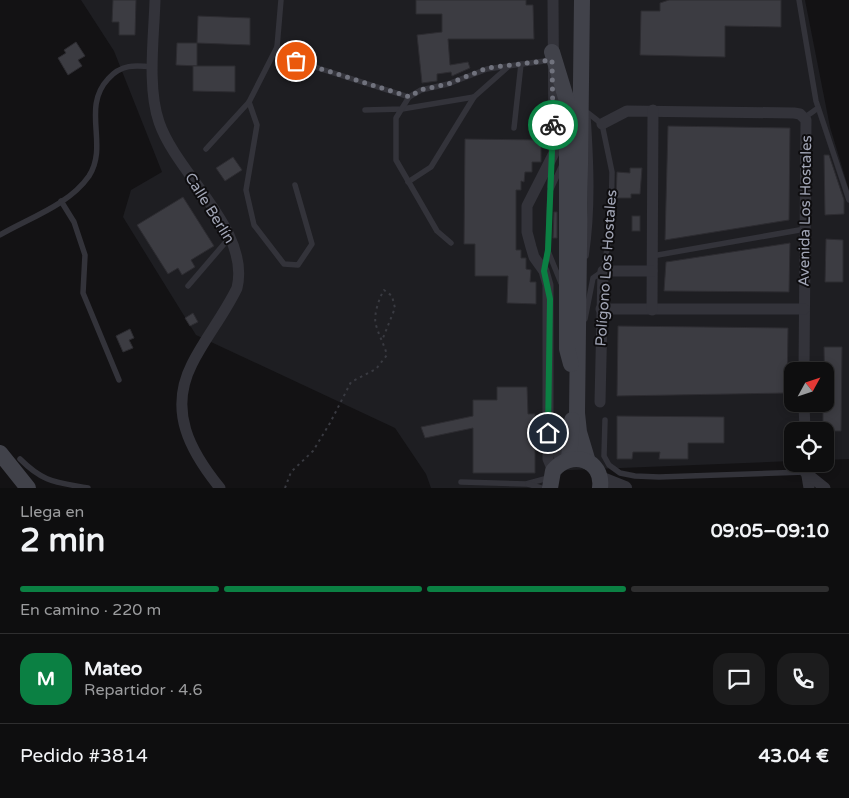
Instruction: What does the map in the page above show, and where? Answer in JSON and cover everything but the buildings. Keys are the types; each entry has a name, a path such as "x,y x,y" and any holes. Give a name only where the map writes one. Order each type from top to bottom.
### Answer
{"main road":[{"path":"554,474 572,428 574,0"},
{"path":"571,364 567,349 574,296 582,0"},
{"path":"552,56 566,100 579,432 588,462 600,483"},
{"path":"0,453 28,488"},
{"path":"554,474 580,459 588,462"}],"street":[{"name":"Calle Berlín","path":"155,0 155,109 168,142 230,237 238,258 237,288 191,365 185,381 182,401 184,426 189,443 198,460 220,488"},
{"path":"553,0 554,153 527,206 527,232 534,257 544,271 550,299 548,433 554,474"},
{"path":"652,310 653,110"},
{"name":"Avenida Los Hostales","path":"602,124 627,111 653,110 794,112 804,118 807,127 804,362"},
{"path":"603,271 652,272"},
{"name":"Polígono Los Hostales","path":"600,402 603,271"},
{"name":"Avenida Los Hostales","path":"601,309 804,308"},
{"path":"806,472 809,488"},
{"path":"809,472 825,488"},
{"path":"600,483 625,488"}],"lane":[{"path":"206,150 249,102 277,47 281,0"},
{"path":"799,0 804,40 818,108 849,200"},
{"path":"574,296 590,233 591,162 587,48 582,27"},
{"path":"277,47 296,61 410,97"},
{"path":"451,243 436,231 396,160 396,118 410,97 420,90 448,84 487,68 521,64 552,56"},
{"path":"514,128 521,64"},
{"path":"0,234 61,201 84,183 95,164 98,147 95,104 100,88 121,68 134,65 154,67"},
{"path":"408,182 431,167 474,97 509,66"},
{"path":"365,110 402,109 474,97"},
{"path":"249,102 258,125 246,190 254,225 284,264 298,265 312,244 295,185"},
{"path":"804,118 818,108"},
{"path":"588,113 602,124"},
{"name":"Polígono Los Hostales","path":"602,124 612,172 611,228 603,271"},
{"path":"550,191 567,154 573,135"},
{"path":"544,271 548,250 551,161"},
{"path":"61,201 74,222 85,255 83,293 119,380"},
{"path":"652,256 805,228"},
{"path":"188,286 230,237"},
{"path":"548,250 574,296"},
{"path":"577,413 583,330 593,278 603,271"},
{"path":"605,420 604,456 609,465 620,473 634,476 659,477 784,469"},
{"path":"20,459 34,473 48,481 88,488"},
{"path":"461,482 526,484 554,474"},
{"path":"526,484 554,474"}],"path":[{"path":"285,488 291,472 313,451 351,382 376,369 387,355 383,338 375,324 380,297 384,290 392,296 395,308 383,338"}],"shaded area":[{"path":"81,0 805,0 830,127 849,190 849,459 834,460 834,422 784,422 784,461 546,471 546,488 431,488 426,474 395,428 196,335 123,217 131,190 162,172 114,51"}],"way so far":[{"path":"296,61 410,97 420,90 448,84 487,68 552,60 553,125"}],"route":[{"path":"548,433 550,299 544,271 548,250 551,161 554,153 553,125"}]}
